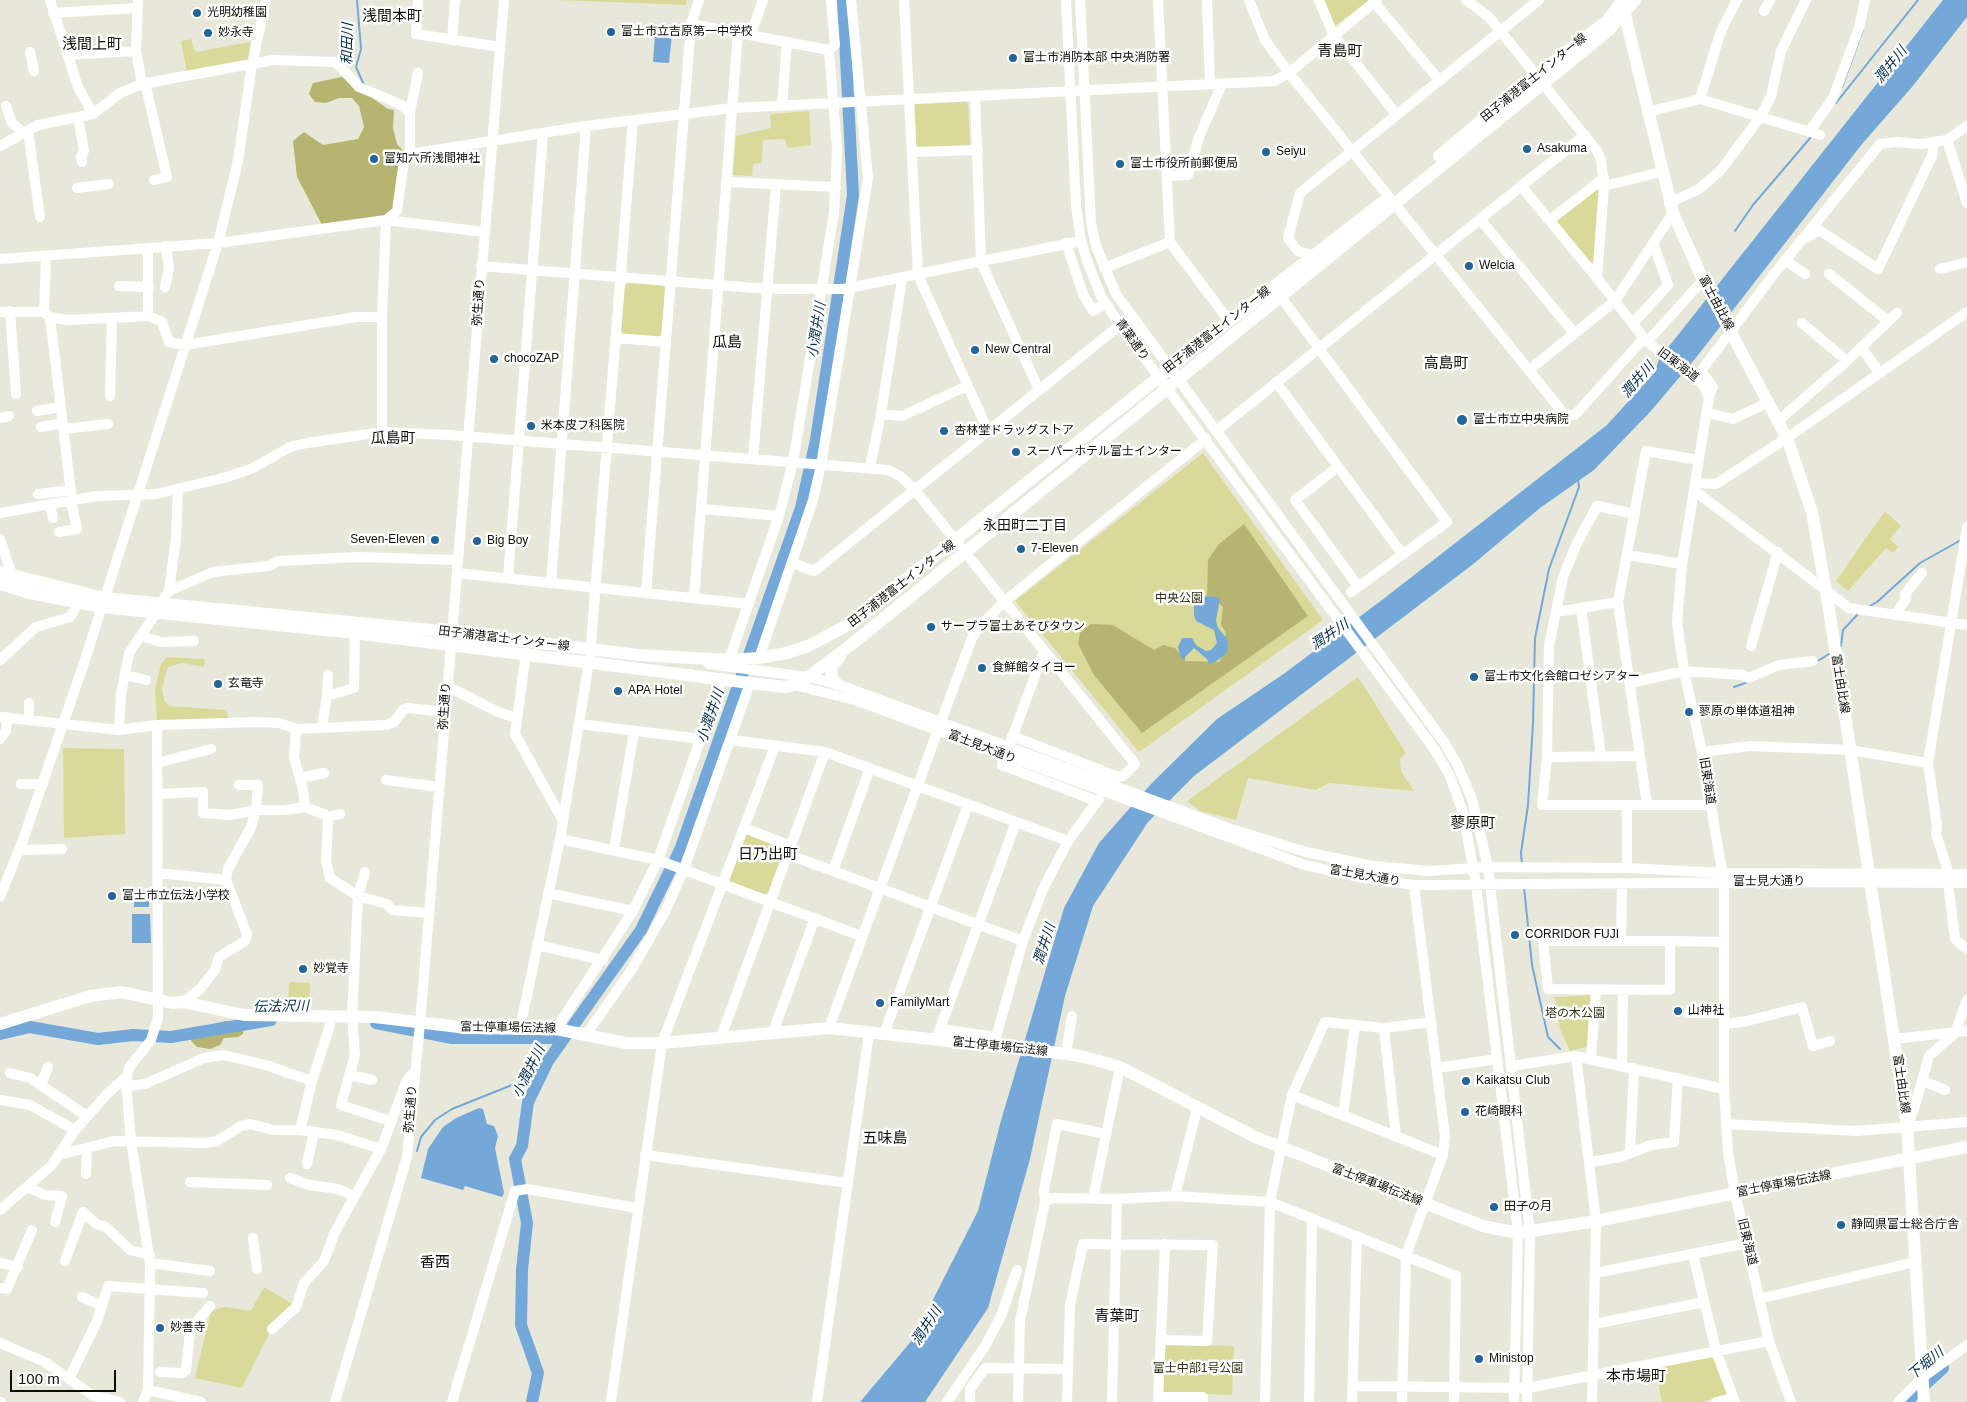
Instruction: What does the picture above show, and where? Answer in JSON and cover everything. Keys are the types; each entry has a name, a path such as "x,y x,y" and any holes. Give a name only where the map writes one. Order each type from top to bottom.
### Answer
{"highway":[{"path":"4,577 34,594"}],"main road":[{"name":"田子浦港富士インター線","path":"4,577 103,602 451,638 590,656 750,684 786,687 794,685 808,677 852,644 1280,297 1392,199 1607,21 1624,2"},
{"name":"富士由比線","path":"1624,2 1647,112 1671,208 1704,282 1787,438 1812,512 1826,590 1907,1126 1914,1262 1924,1397"},
{"name":"田子浦港富士インター線","path":"159,607 356,633 451,638 526,653 590,656 638,655 729,660 759,658 808,646 836,634 850,624 956,542 1297,266 1392,199"},
{"name":"田子浦港富士インター線","path":"0,588 78,604 103,602"},
{"path":"837,684 832,676 832,665 852,644"},
{"name":"富士停車場伝法線","path":"0,1024 109,993 122,992 172,1003 183,1002 244,1015 330,1020 353,1020 375,1017 420,1024 467,1028 559,1029 626,1043 662,1043 829,1028 884,1034 938,1034 1002,1046 1085,1057 1120,1067 1197,1109 1280,1147 1483,1226 1524,1233 1735,1194 1967,1147"}],"street":[{"path":"50,0 78,87 93,114"},
{"path":"0,896 19,850 64,724 218,243 238,160 252,64 266,0"},
{"path":"418,0 416,34 500,47"},
{"path":"452,40 456,0"},
{"name":"弥生通り","path":"335,1402 407,1157 420,1024 504,0"},
{"path":"646,592 691,24 699,0"},
{"path":"751,34 763,0"},
{"path":"729,660 779,516 792,462 824,289 836,187 837,149 829,50 834,45 831,0"},
{"path":"759,658 793,563 813,500 821,465 847,289 868,178 852,0"},
{"path":"904,0 909,99 914,152 918,275 988,431"},
{"name":"青葉通り","path":"1066,0 1076,205 1089,266 1105,303 1159,377 1173,385 1216,431 1343,602 1444,742 1457,764 1472,799 1488,867 1511,1066 1524,1233"},
{"name":"青葉通り","path":"1080,0 1092,223 1104,268 1116,294 1169,369 1173,385 1206,439 1435,750 1449,774 1463,812 1474,868 1498,1059 1524,1233"},
{"path":"1158,0 1170,242 1228,321"},
{"path":"1207,0 1210,84"},
{"path":"1249,0 1265,40 1289,73 1565,415 1575,415 1704,282"},
{"path":"1319,0 1333,34 1396,114"},
{"path":"1466,0 1490,17 1597,151 1604,182 1597,278"},
{"path":"1312,255 1298,250 1288,238 1300,193 1539,0"},
{"path":"1700,99 1721,31 1737,0"},
{"path":"1764,11 1770,0"},
{"path":"1529,370 1615,301 1653,243 1671,208 1722,170 1761,116 1771,96 1781,51 1806,0"},
{"path":"1809,132 1833,98 1859,28 1865,0"},
{"path":"382,432 382,318 386,220 397,211 404,160 410,154 586,126 733,108 1274,81 1289,73 1333,34 1376,1 1439,80"},
{"path":"53,13 138,4 136,52 167,177 154,180"},
{"path":"691,24 829,50"},
{"path":"694,598 728,182 738,32"},
{"path":"782,105 787,42"},
{"path":"30,52 34,71"},
{"path":"68,54 136,52"},
{"path":"0,146 38,124 93,114 120,93 144,84 273,60 336,62 359,87 400,104 410,112"},
{"path":"410,154 410,112 418,73"},
{"path":"1167,176 1188,175 1199,137 1222,84"},
{"path":"975,96 981,262 1040,390"},
{"path":"1647,112 1700,99 1761,116 1820,136"},
{"path":"6,106 12,123 26,132 40,218"},
{"path":"78,117 84,151 81,156 82,162"},
{"path":"520,1028 560,839 590,656 633,121"},
{"path":"552,583 586,126"},
{"path":"1709,397 1713,387 1701,371 1730,329 1880,144 1934,143 1947,140 1967,126"},
{"path":"508,578 543,133"},
{"path":"1216,431 1584,135"},
{"path":"1947,140 1967,203"},
{"path":"1803,239 1819,230 1878,268 1932,156 1934,143"},
{"path":"914,152 978,150"},
{"path":"1550,220 1604,182 1661,172"},
{"path":"728,182 836,187"},
{"path":"77,188 109,184"},
{"path":"753,459 776,185"},
{"name":"旧東海道","path":"1521,186 1646,340 1694,376 1703,385 1709,397 1708,413 1682,564 1677,622 1684,671 1702,752 1723,878 1724,1089 1726,1124 1735,1194 1748,1243 1769,1341 1791,1402"},
{"path":"1480,219 1574,333"},
{"path":"0,259 218,243 386,220 484,232"},
{"path":"481,266 768,289 847,289 1082,240"},
{"path":"1104,268 1170,242"},
{"path":"1633,323 1668,285 1653,243"},
{"path":"1066,244 1074,271 1093,311 1105,303"},
{"path":"165,287 168,268 166,246"},
{"path":"148,248 148,316"},
{"path":"1297,266 1298,250"},
{"path":"46,256 47,314 76,529 59,532"},
{"path":"1785,260 1805,274"},
{"path":"1940,269 1967,262"},
{"path":"1074,271 1089,266"},
{"path":"1829,274 1888,321"},
{"path":"870,467 881,414 902,278"},
{"path":"119,286 149,287"},
{"path":"1280,297 1447,522 1355,589 1295,500 1338,467"},
{"path":"16,394 5,312 47,314 67,320 156,317 162,322 169,342 185,345 356,317 382,318"},
{"path":"1696,487 1716,484 1787,438 1967,312"},
{"path":"1778,421 1862,347 1897,313"},
{"path":"110,396 112,318"},
{"path":"1802,323 1846,361"},
{"path":"793,563 814,570 1120,325"},
{"path":"616,338 666,342"},
{"path":"1862,347 1879,372"},
{"path":"1276,382 1403,555"},
{"path":"881,414 902,416 967,386"},
{"path":"1708,413 1733,419 1769,402"},
{"path":"37,411 61,407"},
{"path":"41,427 108,424"},
{"path":"0,513 96,496 156,494 253,468 290,448 307,442 382,432 607,446 888,470 900,476 915,490 1135,764 1123,776 1118,777 1012,736"},
{"path":"829,1028 861,936 972,638 989,614 1206,439"},
{"path":"1647,805 1618,602 1646,451 1700,460"},
{"path":"1696,487 1835,599 1862,611 1967,625"},
{"path":"119,730 121,694 129,653 169,591 176,538 178,489"},
{"path":"38,494 71,490"},
{"path":"50,505 53,518"},
{"path":"1635,514 1597,506 1577,543 1563,576 1549,645 1547,757 1542,804 1711,805"},
{"path":"702,509 779,516"},
{"path":"1967,528 1928,764 1936,834 1948,879 1955,938 1967,949"},
{"path":"0,539 4,577"},
{"path":"1751,646 1778,552"},
{"path":"1627,555 1682,564"},
{"path":"169,591 213,572 268,566 279,561 358,557 458,560"},
{"path":"457,573 748,604"},
{"path":"1895,615 1906,599 1905,594 1922,573"},
{"path":"1556,612 1618,602"},
{"path":"0,660 36,627 70,617 78,604"},
{"path":"1581,608 1601,756"},
{"path":"326,696 354,688 356,633"},
{"path":"141,636 161,642 194,641"},
{"path":"1016,822 938,1034 996,1037 1023,941 1043,889 1068,841 1098,800 1002,765 1044,651"},
{"path":"526,653 515,734 563,821"},
{"name":"富士見大通り","path":"638,655 808,677 837,684 939,727"},
{"path":"1630,683 1684,671 1743,675 1748,678 1779,665 1813,661"},
{"path":"125,675 146,680"},
{"path":"322,727 328,675"},
{"path":"559,1029 633,911 660,860 722,678"},
{"path":"580,1034 632,969 666,910 731,740 750,684"},
{"name":"富士見大通り","path":"794,685 855,700 939,727 1230,833 1305,865 1364,878 1414,885 1622,884 1723,878 1948,879 1967,883"},
{"path":"447,686 498,712 516,718"},
{"path":"29,704 29,720"},
{"path":"0,739 6,731 3,717 119,730 157,725 259,722 279,723 296,729 386,724 394,722 403,710 408,708 445,712"},
{"path":"579,724 702,739"},
{"path":"0,1210 48,1168 87,1116 126,1081 139,1053 152,1035 159,1000 157,725"},
{"path":"296,729 294,757 305,806"},
{"path":"614,849 634,732"},
{"path":"731,740 824,752 1068,841"},
{"path":"611,1402 637,1208 662,1043 775,746"},
{"path":"1702,752 1750,746 1850,750 1928,764"},
{"path":"157,763 212,749"},
{"path":"721,1037 824,752"},
{"path":"1547,757 1639,756"},
{"path":"833,871 870,768"},
{"path":"300,778 324,773"},
{"path":"386,780 439,787"},
{"path":"20,784 43,784"},
{"path":"183,1002 198,990 215,970 219,957 245,940 246,934 226,880 228,868 251,826 256,810 258,785 239,785"},
{"path":"157,794 202,792 202,813 230,815 256,810 285,810 305,806 327,817 340,814"},
{"path":"884,1034 968,805"},
{"path":"1627,806 1627,868"},
{"path":"327,817 327,872 335,882 358,896 387,904 392,910 429,913"},
{"path":"744,828 833,871 1023,941"},
{"name":"富士見大通り","path":"1230,833 1372,866 1430,871 1488,867 1627,868 1723,878"},
{"path":"560,839 660,860 861,936"},
{"path":"19,850 62,849"},
{"path":"365,872 358,896 348,995 353,1020 355,1055 341,1105 390,1121"},
{"path":"158,873 226,880"},
{"name":"富士見大通り","path":"1948,879 1967,874"},
{"path":"1621,940 1622,884"},
{"path":"1402,1402 1406,1255 1443,1155 1445,1137 1414,885"},
{"path":"548,893 633,911"},
{"path":"773,1032 815,918"},
{"path":"1670,940 1670,990 1548,989 1543,942 1670,940 1724,942"},
{"path":"537,945 603,960"},
{"path":"1592,1058 1596,990"},
{"path":"1622,1065 1624,990"},
{"path":"1907,1126 1923,1081 1929,1056 1955,1033 1967,1000"},
{"path":"1687,1013 1747,1021 1802,1007 1813,1046 1830,1041"},
{"path":"1063,1054 1072,1016"},
{"path":"300,1130 312,1080 330,1020"},
{"path":"1265,1402 1270,1202 1292,1095 1325,1022 1384,1028 1432,1022"},
{"path":"1343,1115 1355,1025"},
{"path":"1384,1028 1396,1137"},
{"path":"1894,1039 1967,1031"},
{"path":"817,1402 869,1032"},
{"path":"126,1081 145,1084 204,1058 223,1055 266,1065 312,1080"},
{"path":"1576,1056 1596,1220 1592,1402"},
{"path":"1511,1066 1576,1056 1592,1058 1724,1089"},
{"path":"1437,1068 1498,1059"},
{"path":"41,1085 48,1066"},
{"path":"1093,1198 1120,1067"},
{"path":"1630,1153 1634,1068"},
{"path":"10,1073 30,1078 87,1116"},
{"path":"272,1329 296,1307 304,1283 324,1261 330,1244 354,1196 381,1149 404,1085 410,1076 414,1074"},
{"path":"350,1075 372,1080"},
{"path":"1590,1162 1620,1157 1651,1145 1674,1142 1678,1078"},
{"path":"126,1081 131,1141 150,1259 154,1371 143,1402"},
{"path":"1923,1081 1945,1090"},
{"path":"1292,1095 1443,1155"},
{"path":"0,1100 30,1105 75,1130"},
{"path":"1175,1196 1197,1109"},
{"path":"1726,1124 1857,1131 1967,1122"},
{"path":"58,1156 114,1141 204,1144 217,1141 241,1126 250,1124 274,1130 300,1130 337,1135 381,1149"},
{"path":"1018,1402 1020,1320 1045,1202 1044,1190 1058,1124 1106,1134"},
{"path":"307,1164 314,1132"},
{"path":"86,1174 87,1149"},
{"path":"645,1155 848,1183"},
{"path":"290,1178 309,1186 338,1189 354,1196"},
{"path":"190,1182 267,1185"},
{"path":"27,1187 45,1195 62,1196 55,1222"},
{"path":"452,1402 515,1191 527,1189 637,1208"},
{"path":"1045,1202 1052,1198 1117,1199 1175,1196 1270,1202 1456,1276 1454,1402"},
{"path":"1112,1402 1117,1199"},
{"path":"65,1261 83,1212 96,1224 106,1227 130,1250 150,1259 210,1271"},
{"path":"1309,1402 1312,1219"},
{"path":"0,1288 7,1289 18,1267 32,1230"},
{"path":"1524,1233 1527,1402"},
{"path":"1514,1402 1524,1233"},
{"path":"1352,1402 1357,1236"},
{"path":"253,1238 257,1269"},
{"path":"1595,1273 1748,1243"},
{"path":"59,1244 70,1247"},
{"path":"1067,1402 1070,1305 1083,1244 1213,1245 1207,1342 1160,1340"},
{"path":"1165,1244 1158,1399 1203,1398 1203,1402"},
{"path":"1693,1254 1716,1351 1734,1400 1716,1402"},
{"path":"1759,1299 1914,1262"},
{"path":"0,1263 18,1267"},
{"path":"947,1402 985,1346 1001,1316 1017,1270"},
{"path":"69,1378 97,1321 108,1286 150,1290 175,1289 203,1293"},
{"path":"82,1297 102,1306"},
{"path":"1594,1324 1704,1302"},
{"path":"154,1371 182,1373 186,1370 190,1330 210,1306"},
{"path":"1353,1386 1527,1388 1769,1341"},
{"path":"0,1343 45,1362 92,1395 120,1402"},
{"path":"1898,1402 1922,1378 1967,1346"},
{"path":"970,1402 970,1389 985,1368 1068,1369"},
{"path":"148,1390 201,1402"}],"green space":[{"path":"556,0 687,0 686,5"},
{"path":"1322,0 1369,0 1335,26"},
{"path":"191,39 195,52 250,42 249,63 187,73 181,41"},
{"path":"966,102 968,104 970,144 967,146 918,148 915,145 913,108 916,104"},
{"path":"809,111 811,145 787,148 785,139 763,140 762,163 753,164 752,176 733,175 736,136 771,128 770,114"},
{"path":"1596,188 1600,192 1596,260 1591,263 1555,219"},
{"path":"629,282 662,285 666,289 661,335 658,338 624,334 621,330 625,286"},
{"name":"中央公園","path":"1203,453 1323,620 1139,752 1015,601"},
{"path":"1885,511 1901,526 1890,539 1898,547 1893,553 1886,548 1848,591 1836,581"},
{"path":"167,657 205,659 204,667 182,663 168,667 162,688 164,700 169,706 226,710 229,719 157,722 155,690 161,664"},
{"path":"1358,677 1406,753 1400,759 1401,771 1414,791 1329,783 1316,790 1248,778 1236,820 1200,811 1187,801"},
{"path":"63,748 124,749 125,834 64,838"},
{"path":"747,833 781,846 784,851 768,893 764,894 730,881 728,878 744,835"},
{"path":"289,982 310,983 309,1014 288,1013"},
{"name":"塔の木公園","path":"1594,995 1590,1046 1570,1051 1560,1029 1555,997"},
{"path":"264,1287 294,1305 269,1334 242,1388 195,1378 211,1311 225,1307 251,1311"},
{"name":"富士中部1号公園","path":"1163,1344 1234,1346 1232,1395 1161,1392"},
{"path":"1715,1358 1728,1396 1700,1402 1662,1402 1655,1368"}],"shaded area":[{"path":"342,77 388,109 394,110 393,128 397,144 408,156 395,210 386,220 322,225 297,177 293,141 304,132 323,145 358,139 364,127 359,106 352,98 339,98 326,103 315,102 309,94 313,83"},
{"path":"1244,524 1308,616 1142,733 1094,675 1078,644 1080,633 1091,624 1113,625 1154,650 1163,645 1175,648 1185,661 1220,662 1226,633 1221,625 1223,607 1213,598 1207,596 1208,560 1219,544"},
{"path":"225,1021 244,1023 243,1034 238,1037 224,1038 220,1045 210,1049 197,1047 191,1041 195,1030"}],"water":[{"name":"潤井川","path":"1943,0 1967,0 1967,17 1912,87 1862,144 1695,359 1650,412 1594,470 1540,508 1472,565 1194,776 1148,822 1093,906 1065,996 1030,1159 988,1308 925,1402 860,1402 913,1339 978,1211 1000,1124 1064,908 1099,843 1151,784 1217,719 1285,673 1382,600 1607,425 1655,372 1659,359"},
{"path":"655,34 672,35 669,63 653,62"},
{"path":"1207,596 1220,598 1216,621 1218,628 1228,640 1227,653 1209,664 1207,659 1194,648 1185,657 1185,661 1180,656 1178,647 1182,638 1192,638 1196,645 1206,651 1211,650 1217,643 1214,630 1196,621 1194,615 1194,604 1197,599"},
{"path":"134,890 149,890 149,907 134,907"},
{"path":"132,914 150,914 151,943 132,943"},
{"path":"479,1108 483,1109 487,1124 494,1126 498,1136 495,1148 504,1193 502,1197 465,1186 463,1190 421,1178 428,1149 443,1127 456,1118"}],"waterway":[{"name":"和田川","path":"357,0 361,49 356,67 364,85"},
{"name":"小潤井川","path":"532,1402 538,1373 521,1325 522,1270 527,1223 515,1159 522,1146 528,1102 548,1061 641,930 680,850 801,508 816,440 853,195 843,0"},
{"path":"1836,103 1918,0"},
{"path":"1842,87 1863,30"},
{"path":"1735,231 1753,205 1811,137"},
{"path":"1522,864 1521,853 1528,805 1533,723 1535,638 1549,569 1579,487 1578,480"},
{"path":"1868,607 1877,602 1920,563 1961,540"},
{"path":"1841,646 1843,630 1858,614"},
{"path":"1816,662 1829,654"},
{"path":"1734,687 1748,682"},
{"path":"1524,887 1532,965 1548,1037 1560,1049"},
{"name":"伝法沢川","path":"0,1034 30,1027 98,1039 133,1035 171,1037 271,1020"},
{"name":"伝法沢川","path":"376,1023 452,1038 564,1038"},
{"path":"417,1151 421,1137 435,1120 452,1109 522,1081 548,1061"},
{"name":"下堀川","path":"1906,1402 1943,1368"}],"place":[{"name":"光明幼稚園","path":"197,13"},
{"name":"富士市立吉原第一中学校","path":"611,32"},
{"name":"妙永寺","path":"208,33"},
{"name":"富士市消防本部 中央消防署","path":"1013,58"},
{"name":"Asakuma","path":"1527,149"},
{"name":"Seiyu","path":"1266,152"},
{"name":"富知六所浅間神社","path":"374,159"},
{"name":"富士市役所前郵便局","path":"1120,164"},
{"name":"Welcia","path":"1469,266"},
{"name":"New Central","path":"975,350"},
{"name":"chocoZAP","path":"494,359"},
{"name":"富士市立中央病院","path":"1462,420"},
{"name":"米本皮フ科医院","path":"531,426"},
{"name":"杏林堂ドラッグストア","path":"944,431"},
{"name":"スーパーホテル富士インター","path":"1016,452"},
{"name":"Seven-Eleven","path":"435,540"},
{"name":"Big Boy","path":"477,541"},
{"name":"7-Eleven","path":"1021,549"},
{"name":"サープラ富士あそびタウン","path":"931,627"},
{"name":"食鮮館タイヨー","path":"982,668"},
{"name":"富士市文化会館ロゼシアター","path":"1474,677"},
{"name":"玄竜寺","path":"218,684"},
{"name":"APA Hotel","path":"618,691"},
{"name":"蓼原の単体道祖神","path":"1689,712"},
{"name":"富士市立伝法小学校","path":"112,896"},
{"name":"CORRIDOR FUJI","path":"1515,935"},
{"name":"妙覚寺","path":"303,969"},
{"name":"FamilyMart","path":"880,1003"},
{"name":"山神社","path":"1678,1011"},
{"name":"Kaikatsu Club","path":"1466,1081"},
{"name":"花崎眼科","path":"1465,1112"},
{"name":"田子の月","path":"1494,1207"},
{"name":"静岡県富士総合庁舎","path":"1841,1225"},
{"name":"妙善寺","path":"160,1328"},
{"name":"Ministop","path":"1479,1359"}],"district":[{"name":"浅間本町","path":"392,17"},
{"name":"浅間上町","path":"92,45"},
{"name":"青島町","path":"1340,52"},
{"name":"瓜島","path":"727,343"},
{"name":"高島町","path":"1446,364"},
{"name":"瓜島町","path":"393,439"},
{"name":"永田町二丁目","path":"1025,526"},
{"name":"蓼原町","path":"1473,824"},
{"name":"日乃出町","path":"768,855"},
{"name":"五味島","path":"885,1139"},
{"name":"香西","path":"435,1263"},
{"name":"青葉町","path":"1117,1317"},
{"name":"本市場町","path":"1636,1377"}]}
